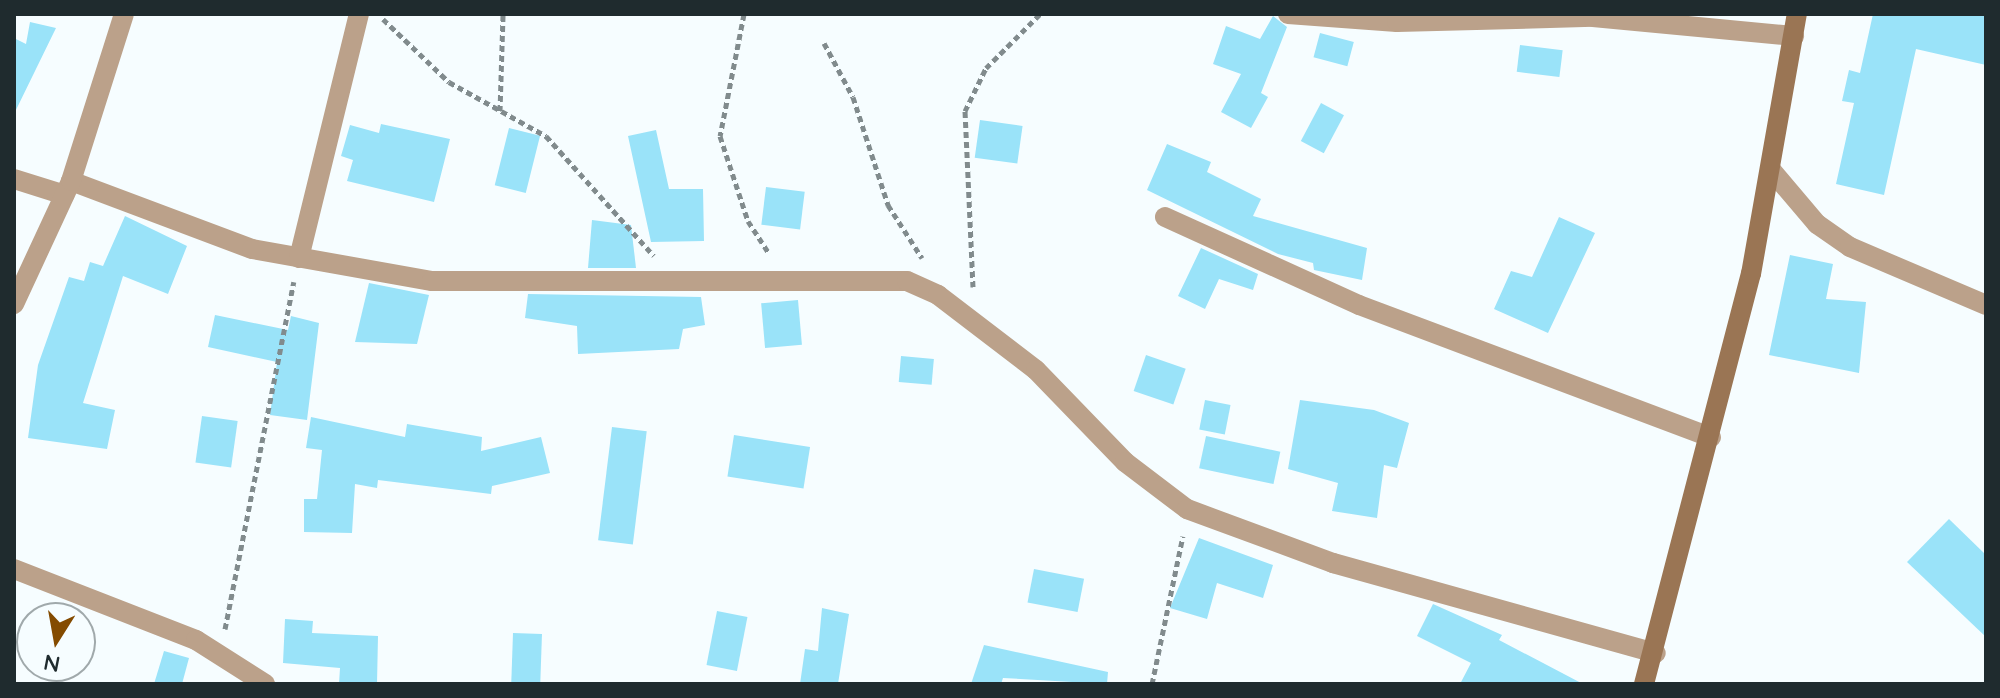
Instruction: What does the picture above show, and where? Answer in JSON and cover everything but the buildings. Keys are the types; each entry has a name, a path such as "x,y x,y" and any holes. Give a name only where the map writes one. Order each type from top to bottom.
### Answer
{"street":[{"path":"14,304 68,188 124,14"},
{"path":"299,258 359,14"},
{"path":"1288,14 1397,22 1593,17 1794,36"},
{"path":"1644,684 1656,653 1711,437 1772,171 1797,14"},
{"path":"1772,171 1808,215 1850,247 1986,305"},
{"path":"14,179 68,188 219,239 299,258 481,284 672,284 873,276 938,295 977,324 1187,509 1333,563 1656,653"},
{"path":"1165,217 1359,305 1711,437"},
{"path":"14,569 221,654 265,684"}],"path":[{"path":"372,14 399,28 449,82 546,136 641,235 672,284"},
{"path":"500,111 503,14"},
{"path":"744,14 720,136 748,221 789,279"},
{"path":"977,324 965,111 986,68 1040,14"},
{"path":"824,43 853,97 888,205 938,295"},
{"path":"221,654 250,477 299,258"},
{"path":"1152,684 1187,509"}]}
